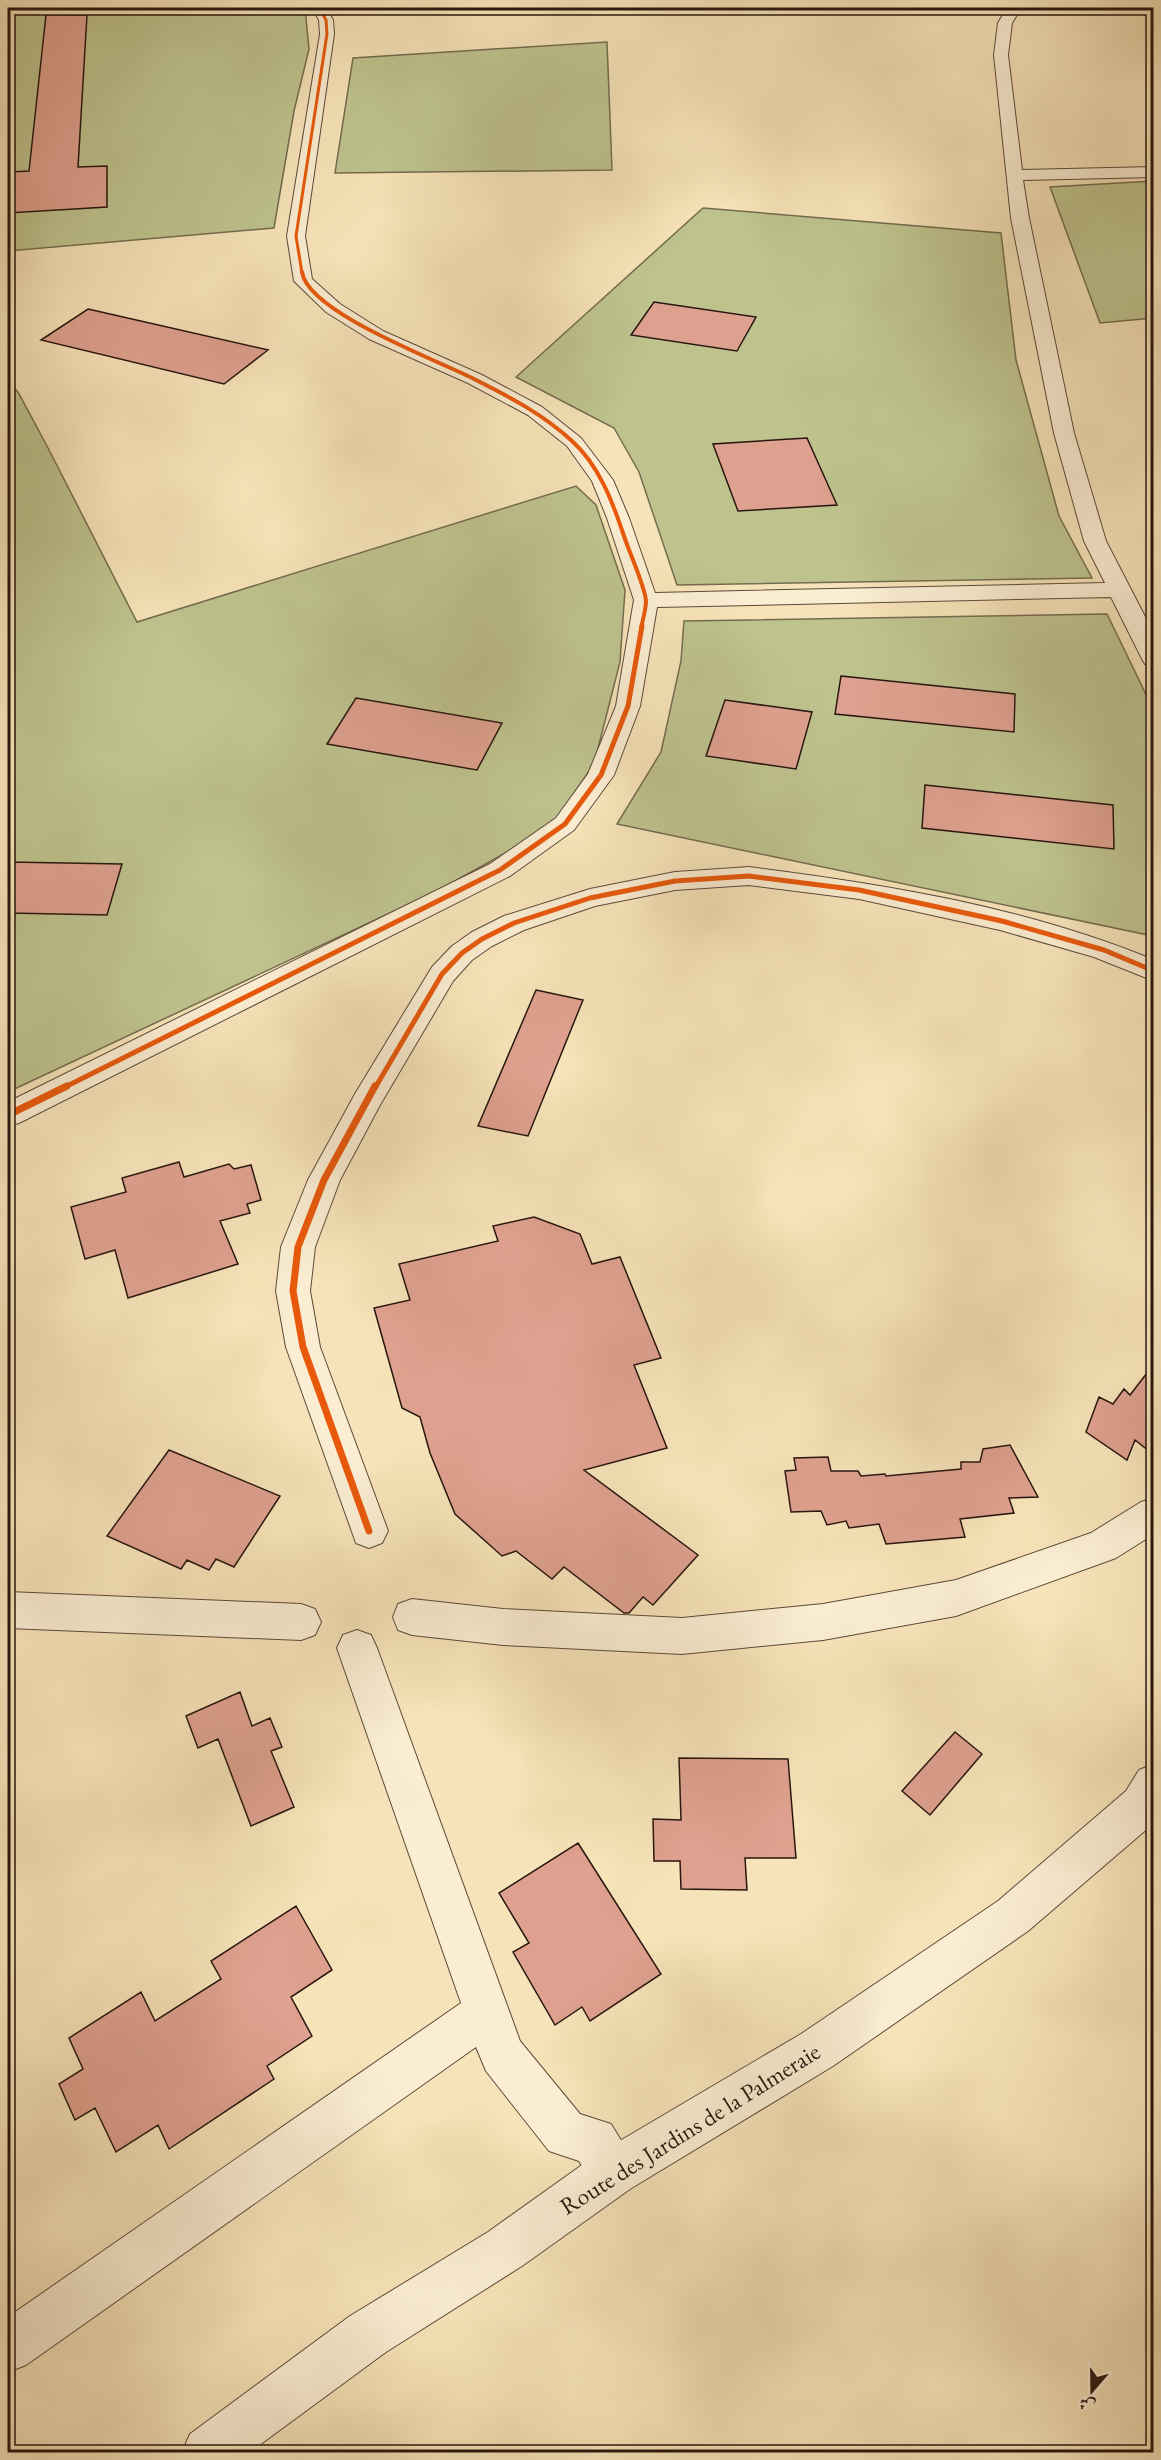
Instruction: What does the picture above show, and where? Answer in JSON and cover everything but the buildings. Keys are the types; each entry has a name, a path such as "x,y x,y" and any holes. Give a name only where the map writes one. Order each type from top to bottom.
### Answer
{"street":[{"path":"8,1116 490,875 530,850 565,824 601,775 628,706 646,600 618,518 602,480 574,442 535,411 475,379 376,335 333,308 303,281 296,236 327,34 326,20 319,8"},
{"path":"1014,8 1005,23 1001,55 1014,175 1020,218 1064,432 1095,541 1154,659"},
{"path":"1014,175 1154,172"},
{"path":"646,600 1118,590"},
{"path":"369,1532 303,1347 293,1291 298,1247 324,1180 366,1102 442,974 462,953 482,939 541,913 590,898 675,881 749,876 859,890 1002,921 1104,950 1154,971"},
{"path":"412,1617 503,1627 682,1636 823,1622 956,1598 1103,1546 1154,1514"},
{"path":"8,1610 301,1622"},
{"path":"357,1648 502,2055 566,2134 594,2141 612,2172"},
{"name":"Route des Jardins de la Palmeraie","path":"208,2452 368,2334 505,2249 612,2172 817,2050 1013,1916 1149,1804"},
{"path":"8,2347 487,2012"}],"green space":[{"path":"8,8 305,8 309,49 294,111 274,228 8,251"},
{"path":"607,42 612,170 335,173 353,58"},
{"path":"1153,181 1153,318 1100,323 1050,187"},
{"path":"703,208 1001,233 1016,360 1059,516 1092,578 677,585 639,472 614,428 516,377"},
{"path":"8,381 18,392 47,446 137,622 576,486 596,505 625,590 620,662 594,764 550,828 437,891 8,1092"},
{"path":"1107,614 1153,709 1153,936 617,824 661,752 681,661 684,621"}],"cycle path":[{"path":"8,1115 500,870 565,824 601,775 628,706 646,600 618,518 602,480 574,442 535,411 475,379 376,335 333,308 303,281 296,236 327,34 326,20 319,8"},
{"path":"369,1531 303,1347 293,1291 298,1247 324,1180 366,1102 442,974 462,953 482,939 514,923 590,898 675,881 749,876 859,890 1002,921 1104,950 1154,971"}]}
